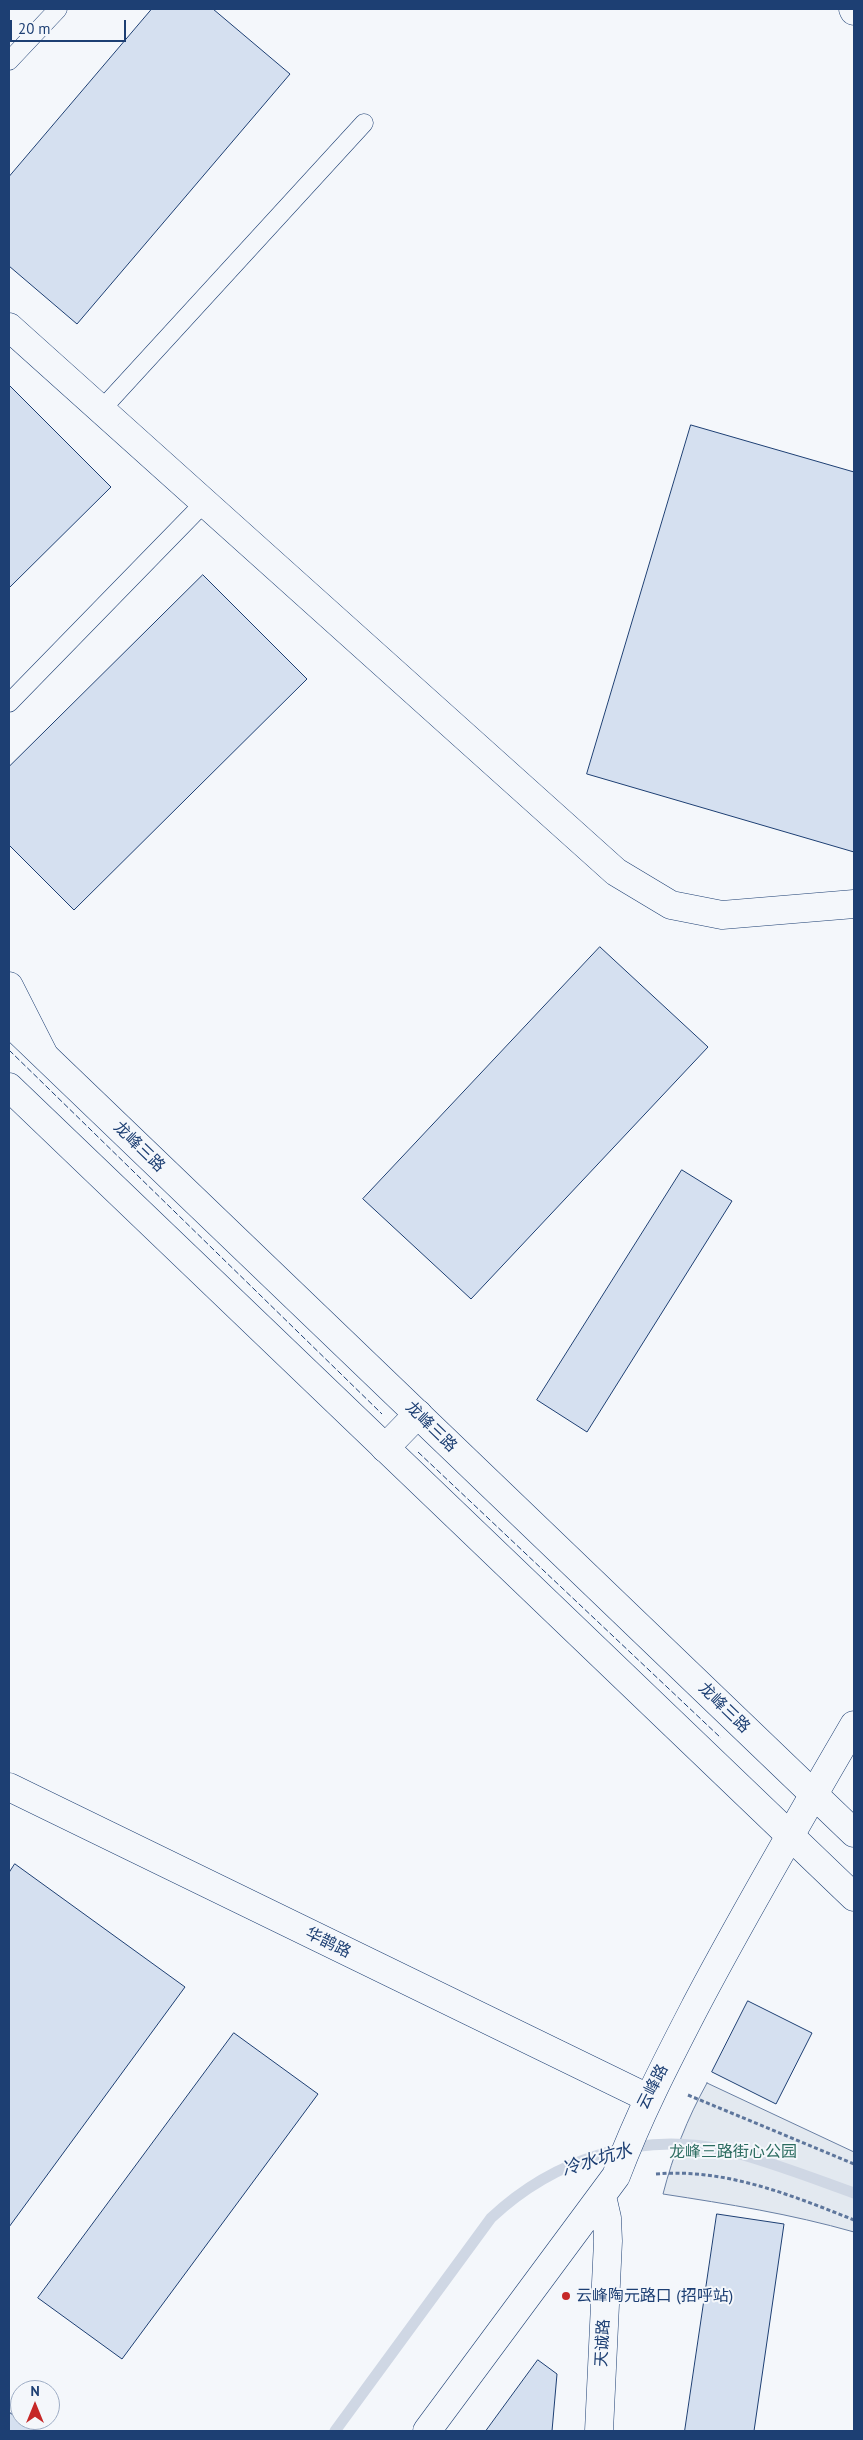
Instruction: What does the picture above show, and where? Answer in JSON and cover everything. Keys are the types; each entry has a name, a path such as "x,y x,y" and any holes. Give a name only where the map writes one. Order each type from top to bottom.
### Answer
{"street":[{"path":"9,328 624,876 671,905 722,915 854,904"},
{"path":"9,986 45,1057"},
{"name":"龙峰三路","path":"9,1022 854,1832"},
{"path":"9,1087 854,1897"},
{"path":"385,1448 418,1414"},
{"name":"云峰路","path":"426,2431 609,2186 648,2098 741,1920 854,1725"},
{"name":"华鹊路","path":"9,1787 648,2098"},
{"name":"天诚路","path":"599,2431 609,2186"}],"lane":[{"path":"9,62 58,9"},
{"path":"101,410 364,122"},
{"path":"9,703 204,503"}],"path":[{"path":"685,2094 854,2164"},
{"path":"656,2174 684,2172 716,2175 803,2200 854,2220"}],"green space":[{"name":"龙峰三路街心公园","path":"707,2083 854,2152 854,2232 783,2215 663,2194 681,2137"}],"building":[{"path":"152,9 213,9 290,74 77,324 9,266 9,177"},
{"path":"9,385 111,487 9,588"},
{"path":"691,425 854,472 854,852 587,774"},
{"path":"203,575 307,679 74,910 9,845 9,767"},
{"path":"600,947 708,1047 471,1299 363,1199"},
{"path":"682,1170 732,1201 587,1432 537,1400"},
{"path":"15,1864 185,1987 9,2227 9,1873"},
{"path":"748,2001 812,2033 776,2104 712,2072"},
{"path":"234,2033 318,2094 122,2359 38,2298"},
{"path":"717,2214 784,2224 754,2431 685,2431"},
{"path":"538,2360 557,2374 552,2431 486,2431"},
{"path":"9,2412 10,2430 36,2431 9,2431"}],"waterway":[{"name":"冷水坑水","path":"335,2431 491,2218 516,2197 542,2180 570,2166 599,2155 630,2148 661,2144 693,2145 725,2150 758,2159 854,2193"}],"fence":[{"path":"9,1050 382,1414"},
{"path":"418,1452 721,1738"}],"place":[{"name":"云峰陶元路口 (招呼站)","path":"566,2296"}]}
